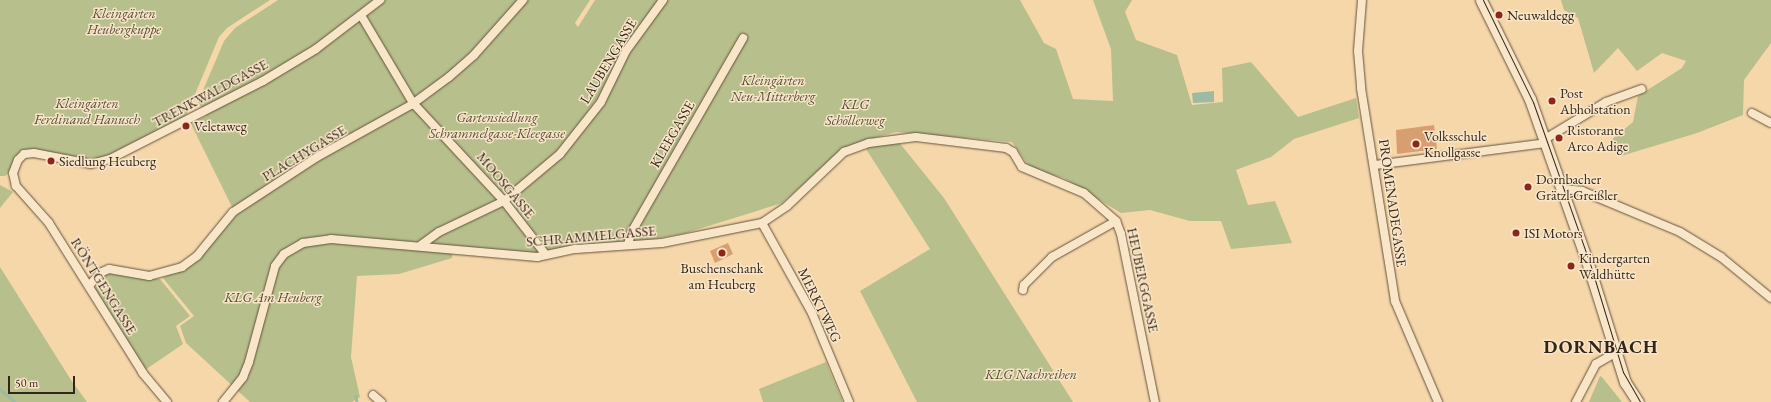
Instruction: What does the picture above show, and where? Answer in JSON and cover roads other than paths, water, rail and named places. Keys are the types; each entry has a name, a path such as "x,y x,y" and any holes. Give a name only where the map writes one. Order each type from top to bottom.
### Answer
{"main road":[{"path":"1481,0 1527,92 1546,141 1625,382 1638,402"}],"street":[{"name":"TRENKWALDGASSE","path":"16,186 14,169 24,154 91,164 110,159 263,81 362,17 380,0"},
{"name":"PLACHYGASSE","path":"89,286 100,273 109,269 149,276 182,267 197,256 233,212 317,157 413,103 474,55 523,0"},
{"name":"LAUBENGASSE","path":"421,245 439,232 504,200 560,154 582,129 601,102 630,45 663,0"},
{"name":"PROMENADEGASSE","path":"1362,0 1358,51 1395,301 1438,402"},
{"name":"MOOSGASSE","path":"362,17 413,103 504,200 546,255"},
{"name":"KLEEGASSE","path":"628,244 630,233 743,38"},
{"path":"1375,165 1546,141 1606,102 1642,88"},
{"path":"1752,113 1771,123"},
{"name":"SCHRAMMELGASSE","path":"223,402 246,370 273,272 284,254 298,245 320,239 421,245 537,257 628,244 662,243 762,223 787,206 844,152 869,143 916,137"},
{"name":"HEUBERGGASSE","path":"916,137 1006,148 1022,167 1084,193 1116,221 1121,234 1155,402"},
{"name":"RÖNTGENGASSE","path":"16,186 49,223 143,374 167,402"},
{"path":"1562,189 1582,191 1680,232 1721,256 1771,298"},
{"path":"1023,290 1024,285 1052,257 1116,221"},
{"name":"MERKTWEG","path":"762,223 812,313 849,402"},
{"path":"1576,402 1596,364 1615,354"},
{"path":"373,395 381,402"}],"waterway":[{"name":"DORNBACH","path":"0,389 15,402"},
{"path":"356,396 357,402"}],"tram line":[{"path":"1483,0 1533,102 1592,270 1623,372 1640,402"}],"place":[{"name":"Neuwaldegg","path":"1499,15"},
{"name":"Post Abholstation","path":"1552,101"},
{"name":"Veletaweg","path":"186,126"},
{"name":"Ristorante Arco Adige","path":"1559,138"},
{"name":"Volksschule Knollgasse","path":"1416,144"},
{"name":"Siedlung Heuberg","path":"51,161"},
{"name":"Dornbacher Grätzl-Greißler","path":"1528,187"},
{"name":"ISI Motors","path":"1516,233"},
{"name":"Buschenschank am Heuberg","path":"722,253"},
{"name":"Kindergarten Waldhütte","path":"1571,266"}],"district":[{"name":"DORNBACH","path":"1601,347"}],"park label":[{"name":"Kleingärten Heubergkuppe","path":"124,22"},
{"name":"Kleingärten Neu-Mitterberg","path":"773,88"},
{"name":"Kleingärten Ferdinand Hanusch","path":"87,112"},
{"name":"KLG Schöllerweg","path":"855,112"},
{"name":"Gartensiedlung Schrammelgasse-Kleegasse","path":"497,126"},
{"name":"KLG Am Heuberg","path":"273,297"},
{"name":"KLG Nachreihen","path":"1031,374"}]}
